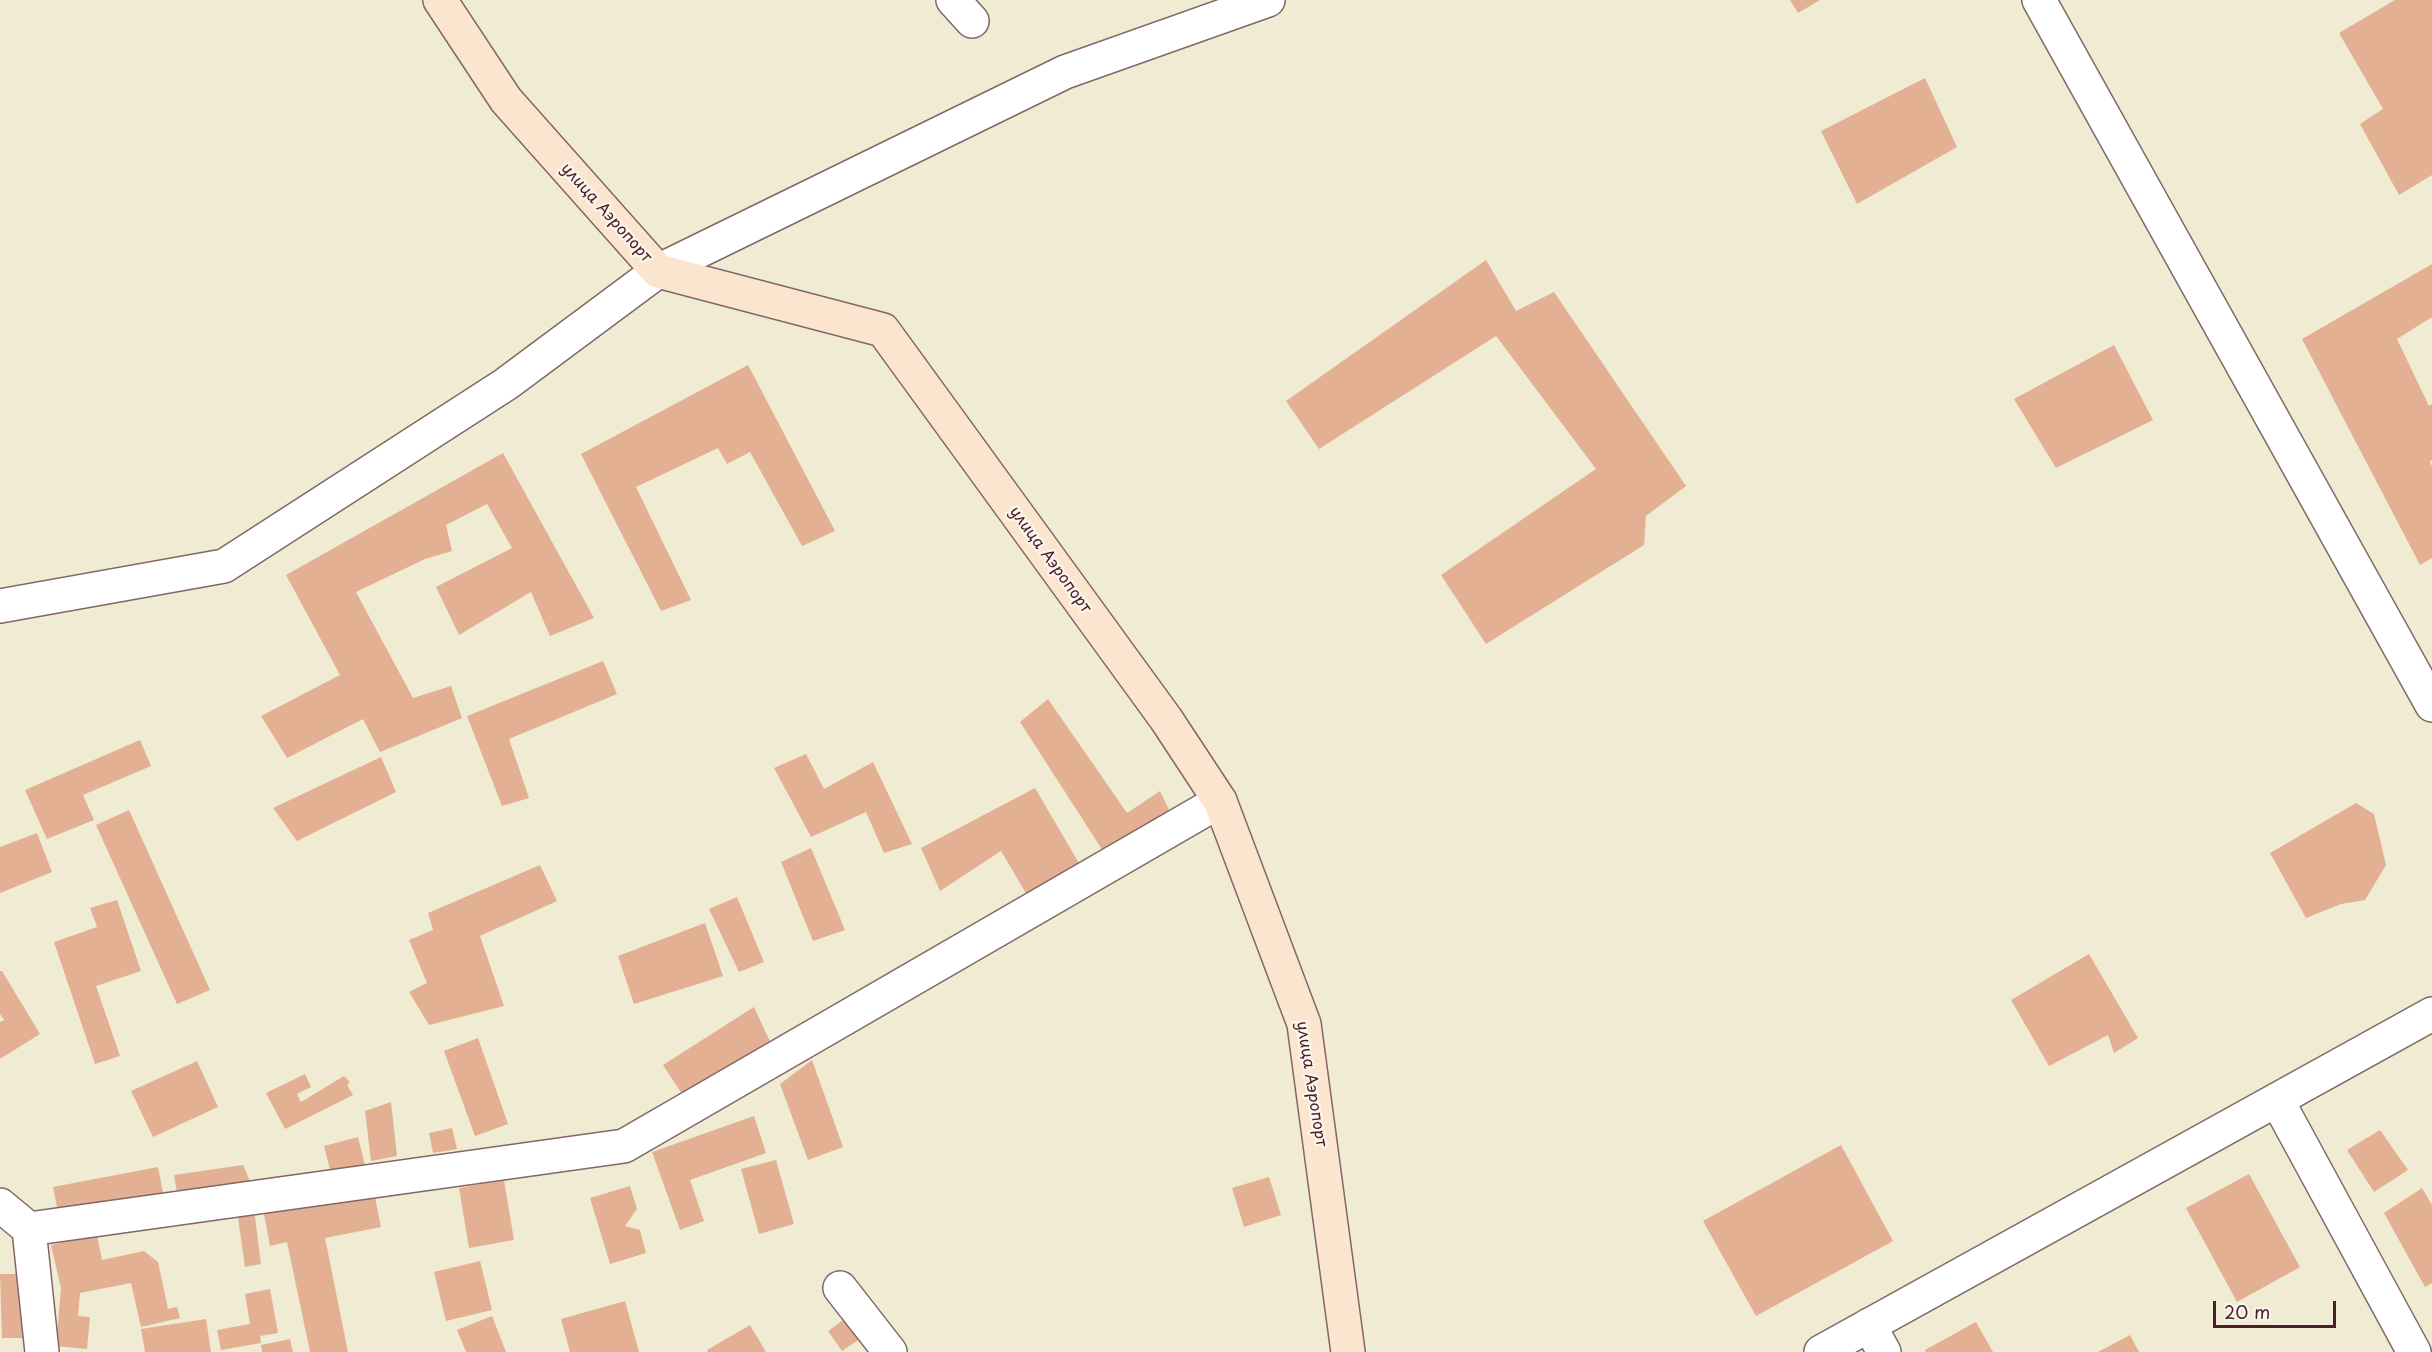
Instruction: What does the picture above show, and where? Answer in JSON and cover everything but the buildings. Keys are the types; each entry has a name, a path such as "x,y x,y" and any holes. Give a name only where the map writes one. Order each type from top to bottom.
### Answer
{"main road":[{"name":"улица Аэропорт","path":"440,0 506,100 658,271 883,330 1166,719 1220,801 1304,1024 1348,1352"}],"street":[{"path":"0,606 225,566 506,384 658,271 1065,72 1268,0"},
{"path":"2039,0 2432,705"},
{"path":"29,1229 624,1146 1220,801"},
{"path":"1821,1352 1877,1339 2277,1100 2432,1014"},
{"path":"2277,1100 2414,1352"},
{"path":"0,1205 29,1229 42,1352"},
{"path":"840,1287 890,1352"}]}
